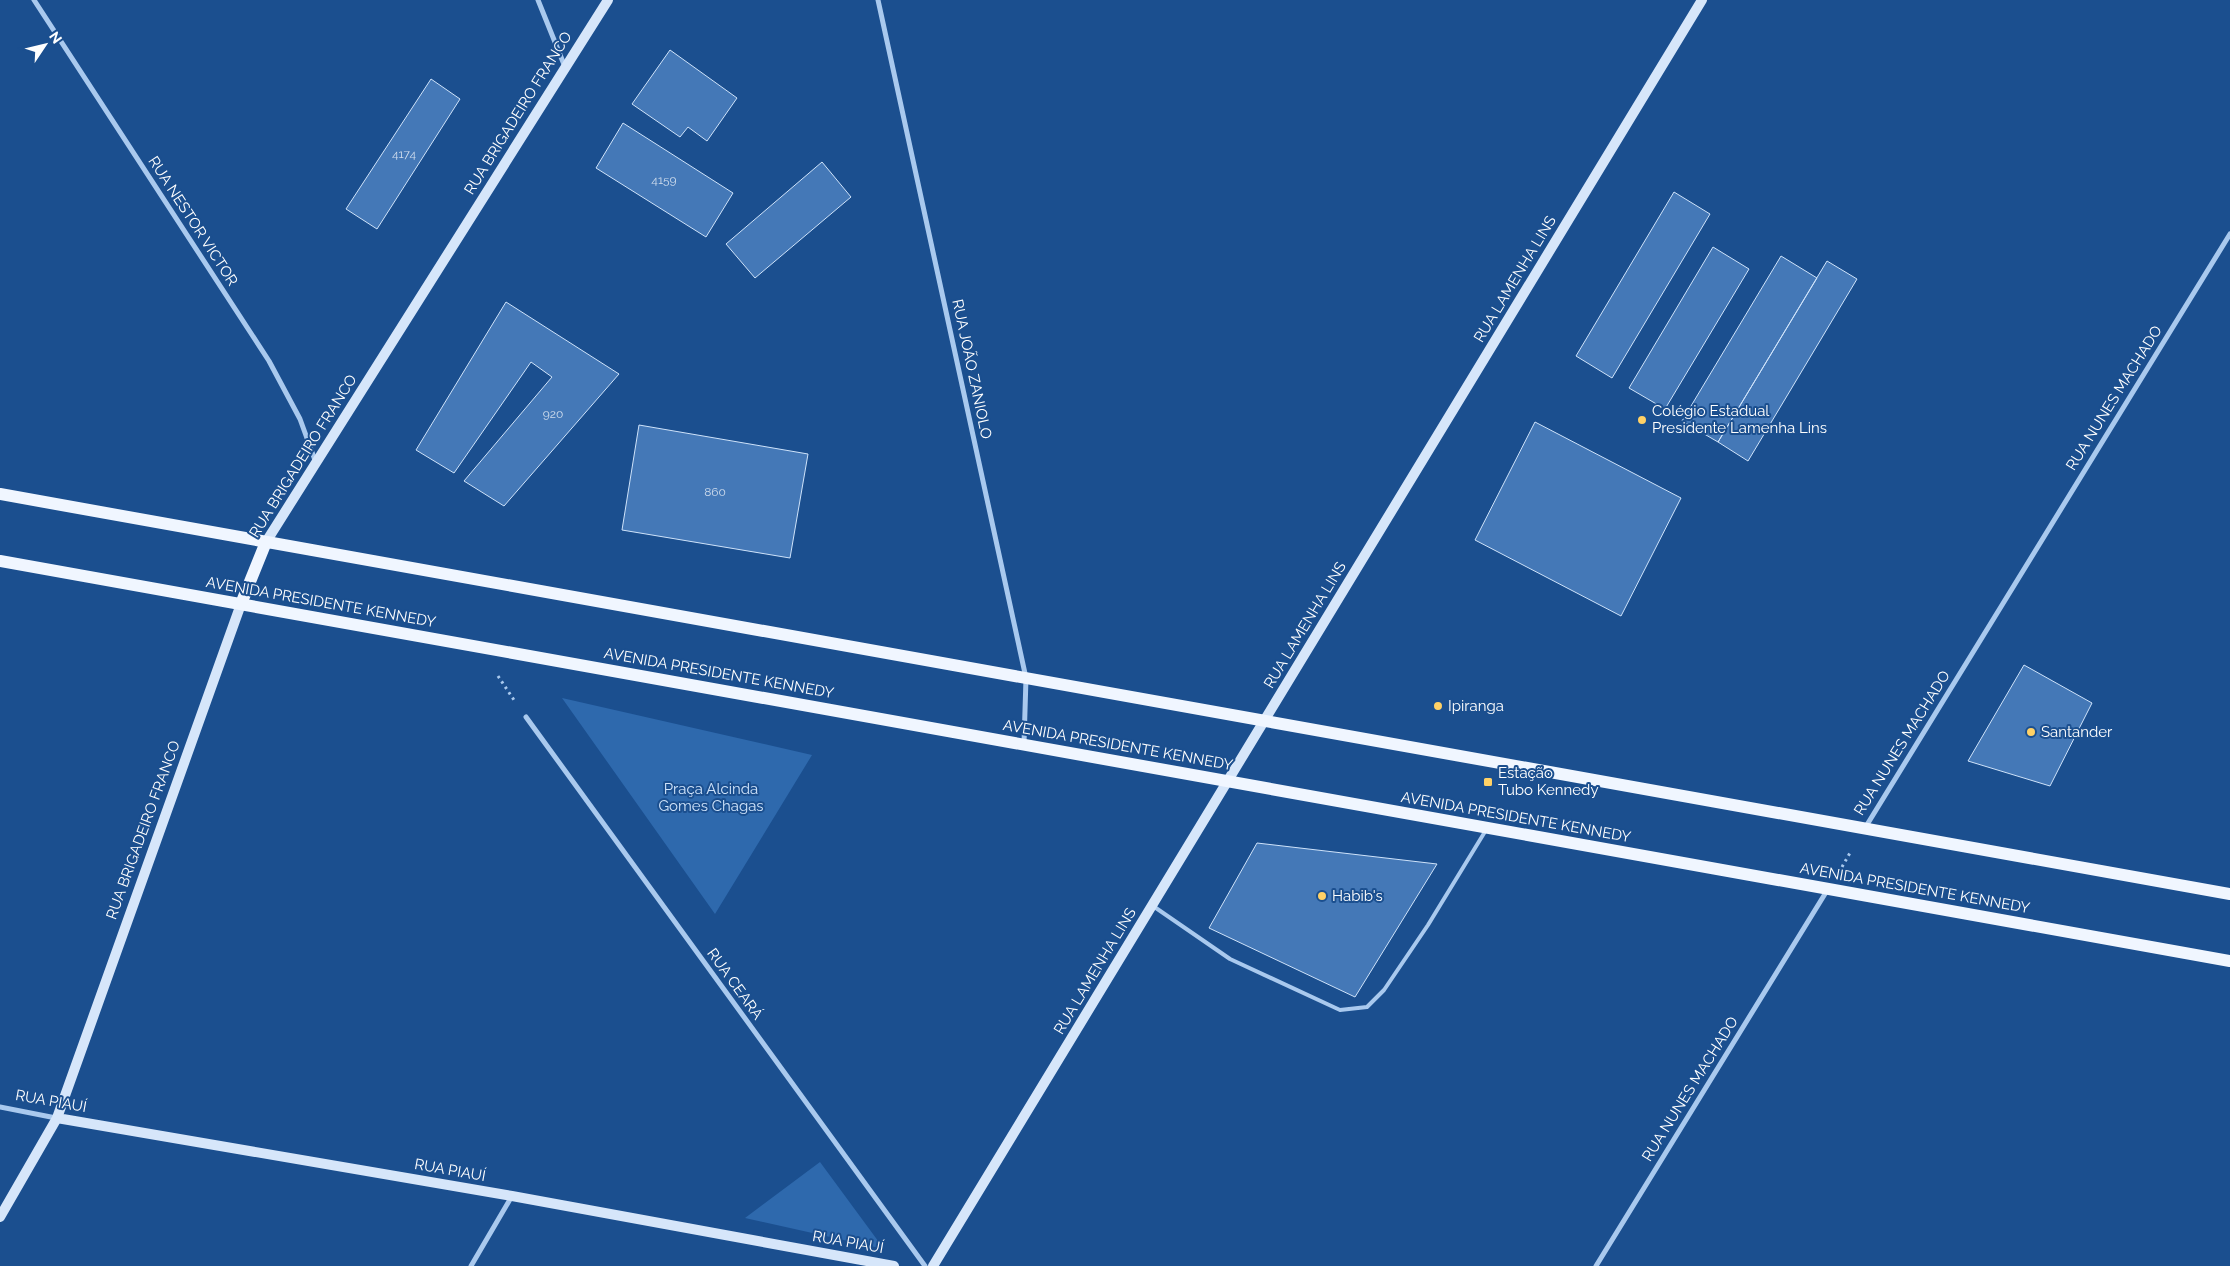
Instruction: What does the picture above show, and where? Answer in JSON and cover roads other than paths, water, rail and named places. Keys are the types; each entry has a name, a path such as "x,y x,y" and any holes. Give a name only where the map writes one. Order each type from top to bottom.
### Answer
{"main road":[{"name":"RUA BRIGADEIRO FRANCO","path":"0,1217 57,1118 241,604 266,542 608,0"},
{"name":"RUA LAMENHA LINS","path":"933,1266 1702,0"},
{"path":"0,494 2230,894"},
{"name":"AVENIDA PRESIDENTE KENNEDY","path":"0,561 2230,961"},
{"name":"RUA PIAUÍ","path":"57,1118 512,1196 894,1266"}],"street":[{"name":"RUA NESTOR VICTOR","path":"34,0 269,361 300,419 316,464"},
{"path":"538,0 565,68"},
{"name":"RUA JOÃO ZANIOLO","path":"878,0 1026,678 1024,744"},
{"name":"RUA NUNES MACHADO","path":"1865,828 2230,234"},
{"name":"RUA CEARÁ","path":"526,717 925,1266"},
{"name":"RUA NUNES MACHADO","path":"1596,1266 1828,889"},
{"name":"RUA PIAUÍ","path":"0,1107 57,1118"},
{"path":"471,1266 512,1196"}],"lane":[{"path":"1153,905 1230,959 1340,1010 1367,1007 1384,990 1428,925 1487,828"}],"place":[{"name":"Colégio Estadual Presidente Lamenha Lins","path":"1642,420"},
{"name":"Ipiranga","path":"1438,706"},
{"name":"Santander","path":"2031,732"},
{"name":"Estação Tubo Kennedy","path":"1488,782"},
{"name":"Habib's","path":"1322,896"}],"park label":[{"name":"Praça Alcinda Gomes Chagas","path":"711,798"}]}
